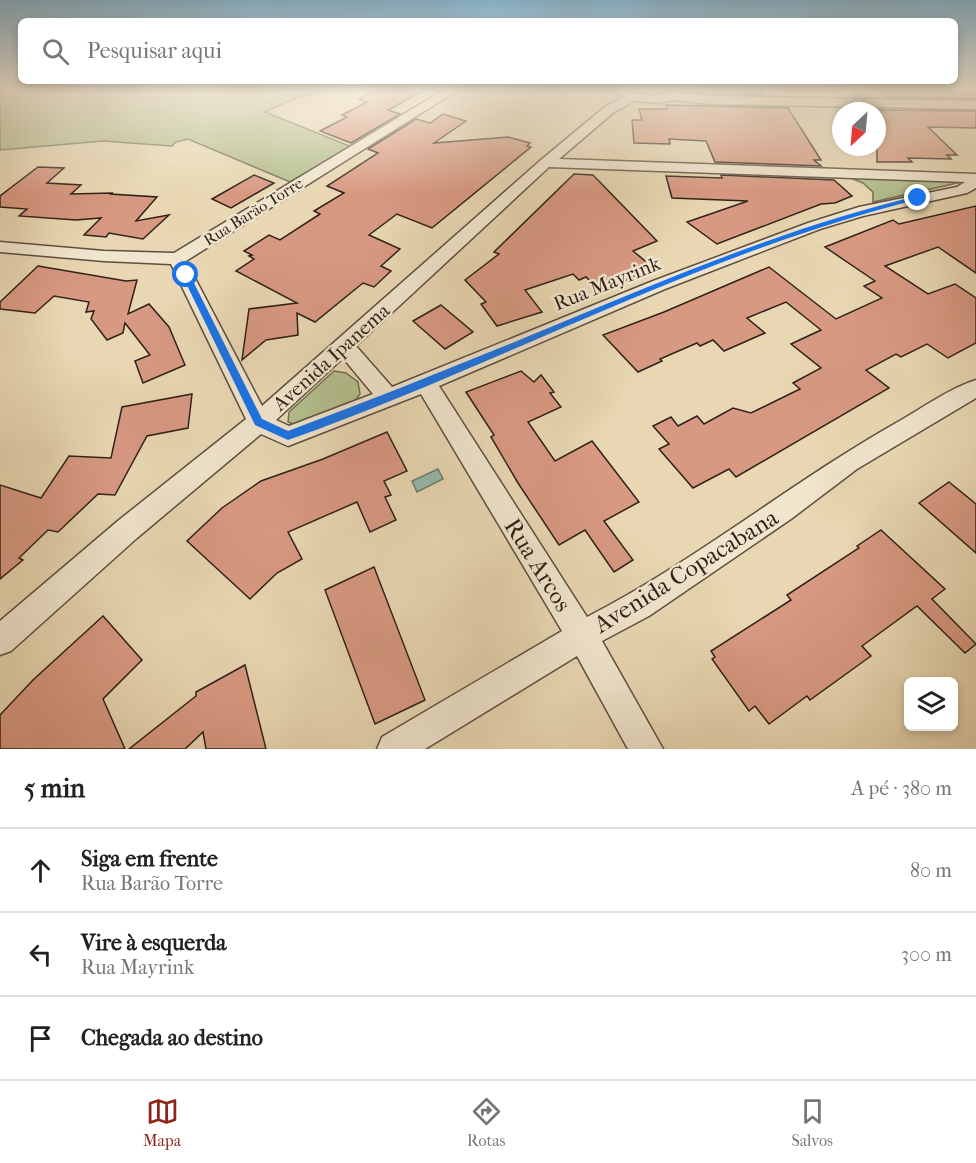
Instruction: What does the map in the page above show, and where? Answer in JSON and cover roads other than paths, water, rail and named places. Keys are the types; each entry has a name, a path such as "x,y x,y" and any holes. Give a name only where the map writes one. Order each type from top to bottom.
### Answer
{"street":[{"name":"Rua Barão Torre","path":"177,259 399,123"},
{"name":"Avenida Ipanema","path":"0,640 128,529 259,422 342,345 593,123"},
{"path":"546,163 976,178"},
{"path":"829,172 866,196"},
{"name":"Rua Mayrink","path":"259,422 288,435 426,383 659,285 814,226 866,196 962,190 973,183 976,178"},
{"path":"0,247 104,256 177,259 259,422"},
{"path":"342,345 357,358 387,397"},
{"name":"Rua Arcos","path":"426,383 582,636 646,749"},
{"name":"Avenida Copacabana","path":"394,749 582,636 639,606 782,511 849,462 976,388"}],"water":[{"path":"438,469 443,479 417,492 412,481"}]}
